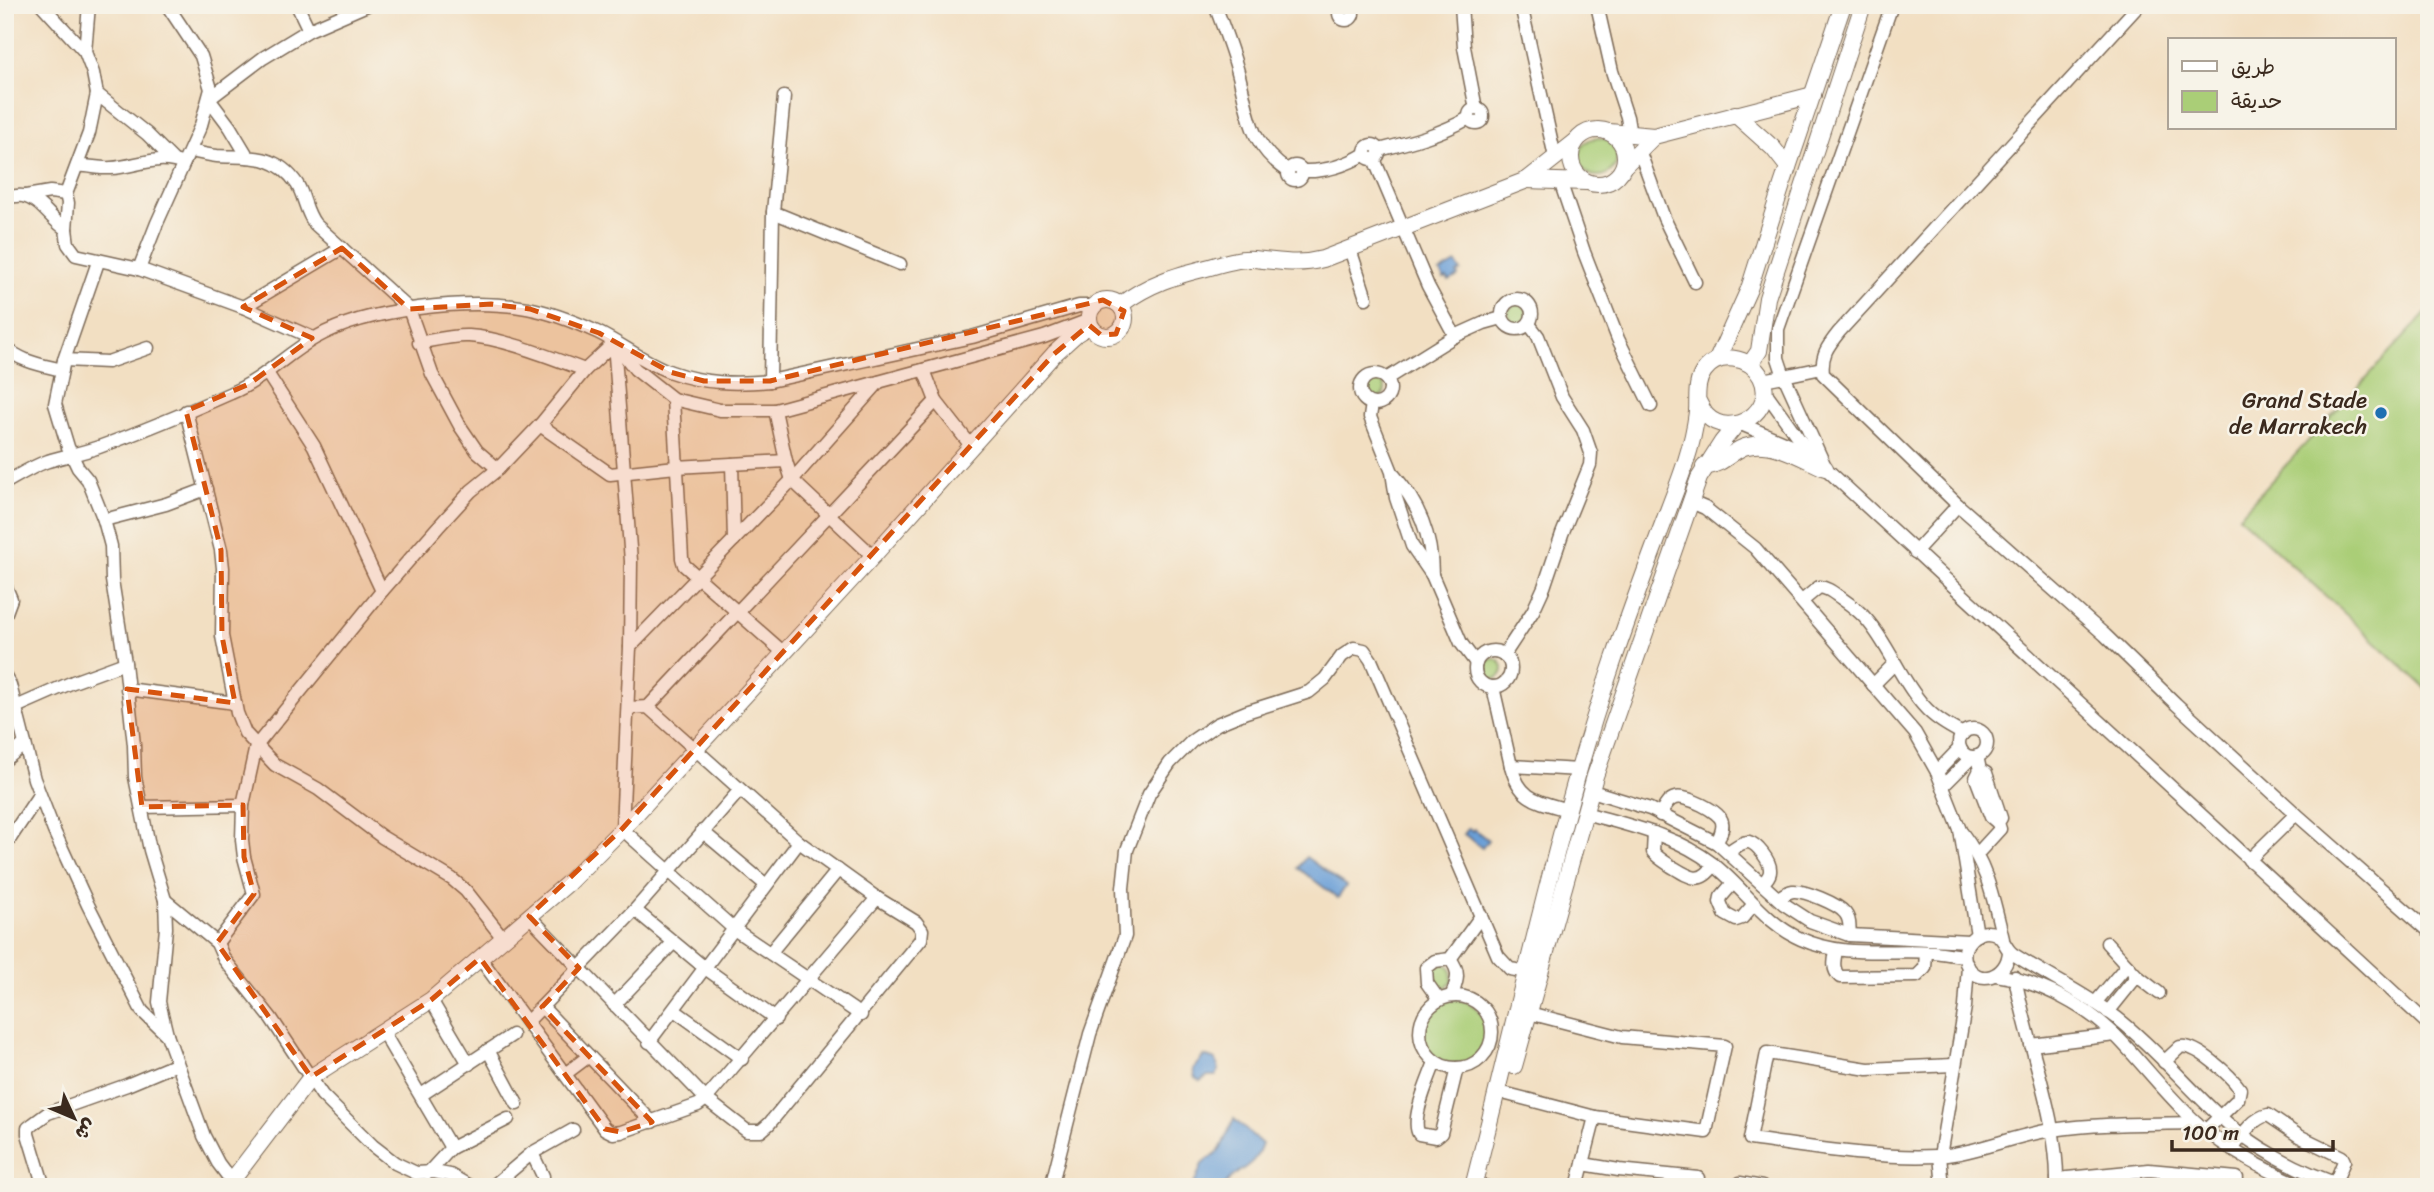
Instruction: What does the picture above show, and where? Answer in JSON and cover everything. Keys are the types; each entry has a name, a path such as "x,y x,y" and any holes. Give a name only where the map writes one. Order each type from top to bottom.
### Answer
{"street":[{"path":"42,5 85,51 97,94 89,133 66,194 68,244 76,255 139,270 243,307 313,338"},
{"path":"85,51 89,5"},
{"path":"139,270 177,161 190,151 211,89 201,56 167,5"},
{"path":"297,5 309,30"},
{"path":"209,99 263,58 309,30 367,5"},
{"path":"1215,5 1239,75 1243,102 1251,124 1268,154 1288,171 1293,165 1300,167 1302,171 1329,170 1451,128 1473,113 1461,5"},
{"path":"1521,5 1555,157"},
{"path":"1597,5 1630,135"},
{"path":"1481,1186 1512,1028 1567,810 1630,614 1683,469 1694,431 1697,385 1704,370 1717,360 1749,289 1843,5"},
{"path":"1750,364 1759,351 1768,298 1863,5"},
{"path":"1825,468 1784,376 1778,358 1778,329 1892,5"},
{"path":"2139,5 1839,332 1821,362 1823,374 1958,505 2105,635 2296,814 2429,931"},
{"path":"97,94 177,161"},
{"path":"1120,305 1136,293 1164,279 1227,262 1251,259 1290,264 1306,263 1350,249 1527,180 1580,136 1594,130 1654,136 1813,94"},
{"path":"770,381 773,212 784,97"},
{"path":"209,99 248,157"},
{"path":"1735,114 1773,148 1788,167"},
{"path":"1609,132 1621,142 1626,157 1625,165"},
{"path":"1527,180 1586,181 1601,184 1609,182 1654,136"},
{"path":"1575,142 1572,150 1573,169 1586,181"},
{"path":"1639,150 1664,218 1695,282"},
{"path":"190,151 215,156 262,158 277,165 295,182 303,195 308,215 409,309 432,374 460,426 478,451 498,469"},
{"path":"1372,154 1428,286 1455,336"},
{"path":"77,166 108,168 127,166 144,160 177,161"},
{"path":"1560,181 1618,339 1651,406"},
{"path":"5,197 50,192 66,194"},
{"path":"26,196 66,229"},
{"path":"773,212 900,264"},
{"path":"243,307 342,248"},
{"path":"1350,249 1367,298"},
{"path":"5,483 47,462 72,456 233,393 267,373 313,338 331,329 369,317 409,309 491,304 530,309 599,332 614,343 670,372 704,382 738,384 770,381 972,337 1079,306 1091,317 1101,335 1116,334 1125,322 1124,311 1120,305 1108,300 1091,317 1076,334 1054,354 622,829 566,884 431,1000 311,1077 232,1185 204,1136 167,1035 159,1002 166,900 150,850 135,777 125,663 112,580 111,546 88,480 72,456 61,429 55,404 63,365 98,262"},
{"path":"1521,299 1530,304 1532,319 1529,324 1516,329 1507,326 1502,312 1506,303 1521,299"},
{"path":"614,343 635,369 673,399 720,410 775,410 1044,337 1091,317"},
{"path":"1386,379 1455,336 1503,318"},
{"path":"1504,655 1533,611 1545,587 1562,534 1590,465 1591,453 1583,430 1562,397 1538,336 1529,324"},
{"path":"419,343 444,337 469,336 511,344 586,370"},
{"path":"217,943 254,894 244,857 243,805 256,746 382,591 471,491 498,469 540,425 586,370 614,343"},
{"path":"614,343 631,561 622,829"},
{"path":"5,347 29,361 63,365 108,362 148,348"},
{"path":"1717,360 1734,358 1750,364 1809,453 2429,1025"},
{"path":"1764,385 1784,376 1822,368"},
{"path":"924,370 936,401 972,447"},
{"path":"267,373 314,446 382,591"},
{"path":"1372,374 1386,379 1390,389 1386,399 1372,404 1363,399 1360,384 1363,379 1372,374"},
{"path":"630,647 792,480 878,382"},
{"path":"1481,1186 1591,791 1691,502 1704,467 1739,424 1754,416 1762,404 1764,385"},
{"path":"673,399 684,565 784,653"},
{"path":"628,708 648,707 936,401"},
{"path":"1698,401 1706,415 1720,424 1739,424 1809,453"},
{"path":"1372,404 1370,417 1392,472 1396,498 1412,546 1432,575 1461,643 1476,663"},
{"path":"775,410 792,480 873,556"},
{"path":"187,411 221,550 222,636 240,724 256,746 275,765 318,789 382,837 452,879 466,891 503,938"},
{"path":"540,425 605,472 624,473 676,467 786,461"},
{"path":"1704,467 1718,465 1747,446 1772,445 1825,468"},
{"path":"732,464 734,540"},
{"path":"1392,472 1409,492 1419,510 1432,551 1432,575"},
{"path":"104,520 166,504 206,489"},
{"path":"1691,502 1705,508 1755,548 1905,720 1937,772 1960,830 1973,938 1966,961 1965,1007 1953,1065 1940,1156 1943,1187"},
{"path":"1915,552 1958,505"},
{"path":"5,585 11,599 5,615"},
{"path":"1802,601 1818,587 1825,587 1850,604 1866,618 1879,635 1894,664 1923,705 1942,723 1963,734"},
{"path":"1051,1187 1090,1034 1125,936 1126,850 1149,794 1170,763 1192,741 1217,724 1308,692 1325,678 1342,656 1354,648 1364,650 1371,660 1498,956 1510,969 1528,972"},
{"path":"1488,652 1504,655 1510,664 1510,675 1503,684 1493,687 1478,680 1476,663 1488,652"},
{"path":"16,707 73,681 125,663"},
{"path":"1873,685 1894,664"},
{"path":"5,676 39,795 88,905 142,1012 167,1035"},
{"path":"1493,687 1515,780 1529,798 1567,810"},
{"path":"127,689 235,703"},
{"path":"529,916 706,1099 742,1129 751,1132 761,1131 769,1124 919,943 922,935 916,922 877,898 799,842 648,707"},
{"path":"1943,786 1985,749 1986,738 1977,730 1969,730 1959,741 1960,748 1965,754 1975,757"},
{"path":"5,760 25,744"},
{"path":"1937,772 1960,748"},
{"path":"1975,757 1980,770 1976,778 1991,817 2000,829 1978,853"},
{"path":"1511,766 1579,770"},
{"path":"527,1022 635,910 740,790"},
{"path":"1591,791 1660,815 1717,843 1778,898 1810,921 1849,935 1973,938 1991,933 2101,1007 2168,1065 2219,1116 2243,1134 2274,1155 2341,1185 2344,1161 2342,1157 2307,1140 2268,1115 2259,1118 2243,1134 2238,1154 2237,1182 2149,1170 2057,1183 2052,1130 2021,1012 2015,977"},
{"path":"5,846 39,795"},
{"path":"1660,815 1669,801 1675,798 1692,800 1722,819 1723,825 1717,843"},
{"path":"1613,821 1620,800"},
{"path":"142,807 243,805"},
{"path":"1586,813 1672,838 1714,865 1775,925 1802,940 1836,951 1926,952 1966,961 1977,975 1983,977 2015,977 2042,987 2073,1004 2115,1035 2202,1127 2238,1154 2285,1183 2304,1187"},
{"path":"2249,860 2296,814"},
{"path":"622,829 734,929 861,1015"},
{"path":"1960,830 1978,853 1991,887 2006,945 2006,965 1996,975"},
{"path":"702,831 766,886"},
{"path":"1654,833 1653,852 1683,873 1693,878 1701,878 1709,873 1714,865"},
{"path":"649,1042 799,842"},
{"path":"1728,852 1744,843 1750,842 1755,846 1771,872 1762,884"},
{"path":"770,953 838,870"},
{"path":"1733,883 1721,897 1720,902 1725,914 1736,920 1742,918 1754,904"},
{"path":"1778,898 1788,892 1797,891 1836,906 1848,919 1849,935"},
{"path":"480,958 605,1129 613,1133 621,1132 698,1105 706,1099 810,980 877,898"},
{"path":"166,900 217,943 224,958 271,1018 322,1095 373,1146 395,1163 422,1173 450,1175 471,1187"},
{"path":"635,910 705,968 776,1019"},
{"path":"1450,959 1458,975 1446,998 1427,1010 1421,1020 1419,1032 1426,1054 1446,1067 1457,1068 1469,1066 1482,1057 1491,1040 1490,1023 1481,1006 1471,999 1446,998 1427,983 1425,971 1429,964 1435,961 1450,959 1482,916"},
{"path":"1802,940 1810,921"},
{"path":"614,1005 673,943"},
{"path":"2107,943 2137,976 2159,993"},
{"path":"1836,951 1834,966 1840,977 1917,976 1925,968 1926,952"},
{"path":"2101,1007 2127,965"},
{"path":"2092,1017 2137,976"},
{"path":"431,1000 469,1064"},
{"path":"542,1007 652,1122"},
{"path":"674,1010 742,1059"},
{"path":"1507,1094 1595,1117 1706,1132 1725,1046 1622,1037 1529,1013"},
{"path":"1490,1023 1512,1028"},
{"path":"383,1032 450,1148"},
{"path":"421,1095 512,1035"},
{"path":"2031,1045 2115,1035"},
{"path":"1953,1065 1868,1069 1767,1054 1750,1139 1847,1152 1940,1156 2052,1130 2135,1124 2202,1127 2219,1116 2241,1093 2238,1085 2202,1053 2190,1046 2180,1047 2158,1082"},
{"path":"488,1050 517,1104"},
{"path":"565,1074 589,1056"},
{"path":"1482,1057 1505,1063"},
{"path":"1435,1062 1419,1108 1416,1129 1419,1134 1436,1137 1441,1133 1457,1068"},
{"path":"44,1187 28,1134 33,1124 48,1113 177,1064"},
{"path":"1577,1187 1595,1117"},
{"path":"420,1187 422,1173 450,1148 508,1119"},
{"path":"492,1187 532,1153 573,1130"},
{"path":"532,1153 543,1176 543,1187"},
{"path":"1583,1164 1698,1178 1696,1187"},
{"path":"1739,1187 1740,1183 1762,1187"}],"highlighted area":[{"path":"342,248 409,309 491,304 530,309 599,333 670,372 704,381 770,381 1103,300 1124,311 1116,334 1101,335 1089,325 1054,354 622,829 529,916 579,968 542,1007 652,1122 621,1132 605,1129 480,958 431,1000 311,1077 217,943 254,894 244,857 243,805 142,807 127,689 235,703 222,636 221,550 186,411 249,384 312,338 243,307"}],"green space":[{"path":"1598,138 1612,143 1617,157 1612,171 1598,176 1584,171 1579,157 1584,143"},
{"path":"1514,304 1522,304 1528,314 1522,324 1514,324 1508,318 1508,310"},
{"name":"Grand Stade de Marrakech","path":"2429,310 2429,691 2239,516"},
{"path":"1371,379 1379,379 1385,389 1379,399 1371,399 1365,393 1365,385"},
{"path":"1489,659 1497,659 1503,669 1497,679 1489,679 1483,673 1483,665"},
{"path":"1444,963 1451,968 1452,981 1445,988 1437,988 1427,972"},
{"path":"1455,1000 1473,1006 1481,1014 1487,1032 1481,1050 1473,1058 1455,1064 1437,1058 1429,1050 1423,1032 1429,1014 1437,1006"}],"water":[{"path":"1456,263 1461,271 1457,273 1458,276 1449,281 1444,279 1440,272"},
{"path":"1469,828 1488,840 1482,848 1464,834"},
{"path":"1306,857 1346,886 1338,898 1298,868"},
{"path":"1204,1056 1216,1060 1219,1070 1216,1076 1208,1076 1200,1081 1195,1078 1193,1069"},
{"path":"1234,1119 1262,1144 1259,1152 1250,1164 1223,1187 1193,1187 1202,1164 1220,1150"}],"place":[{"name":"Grand Stade de Marrakech","path":"2381,413"}]}
